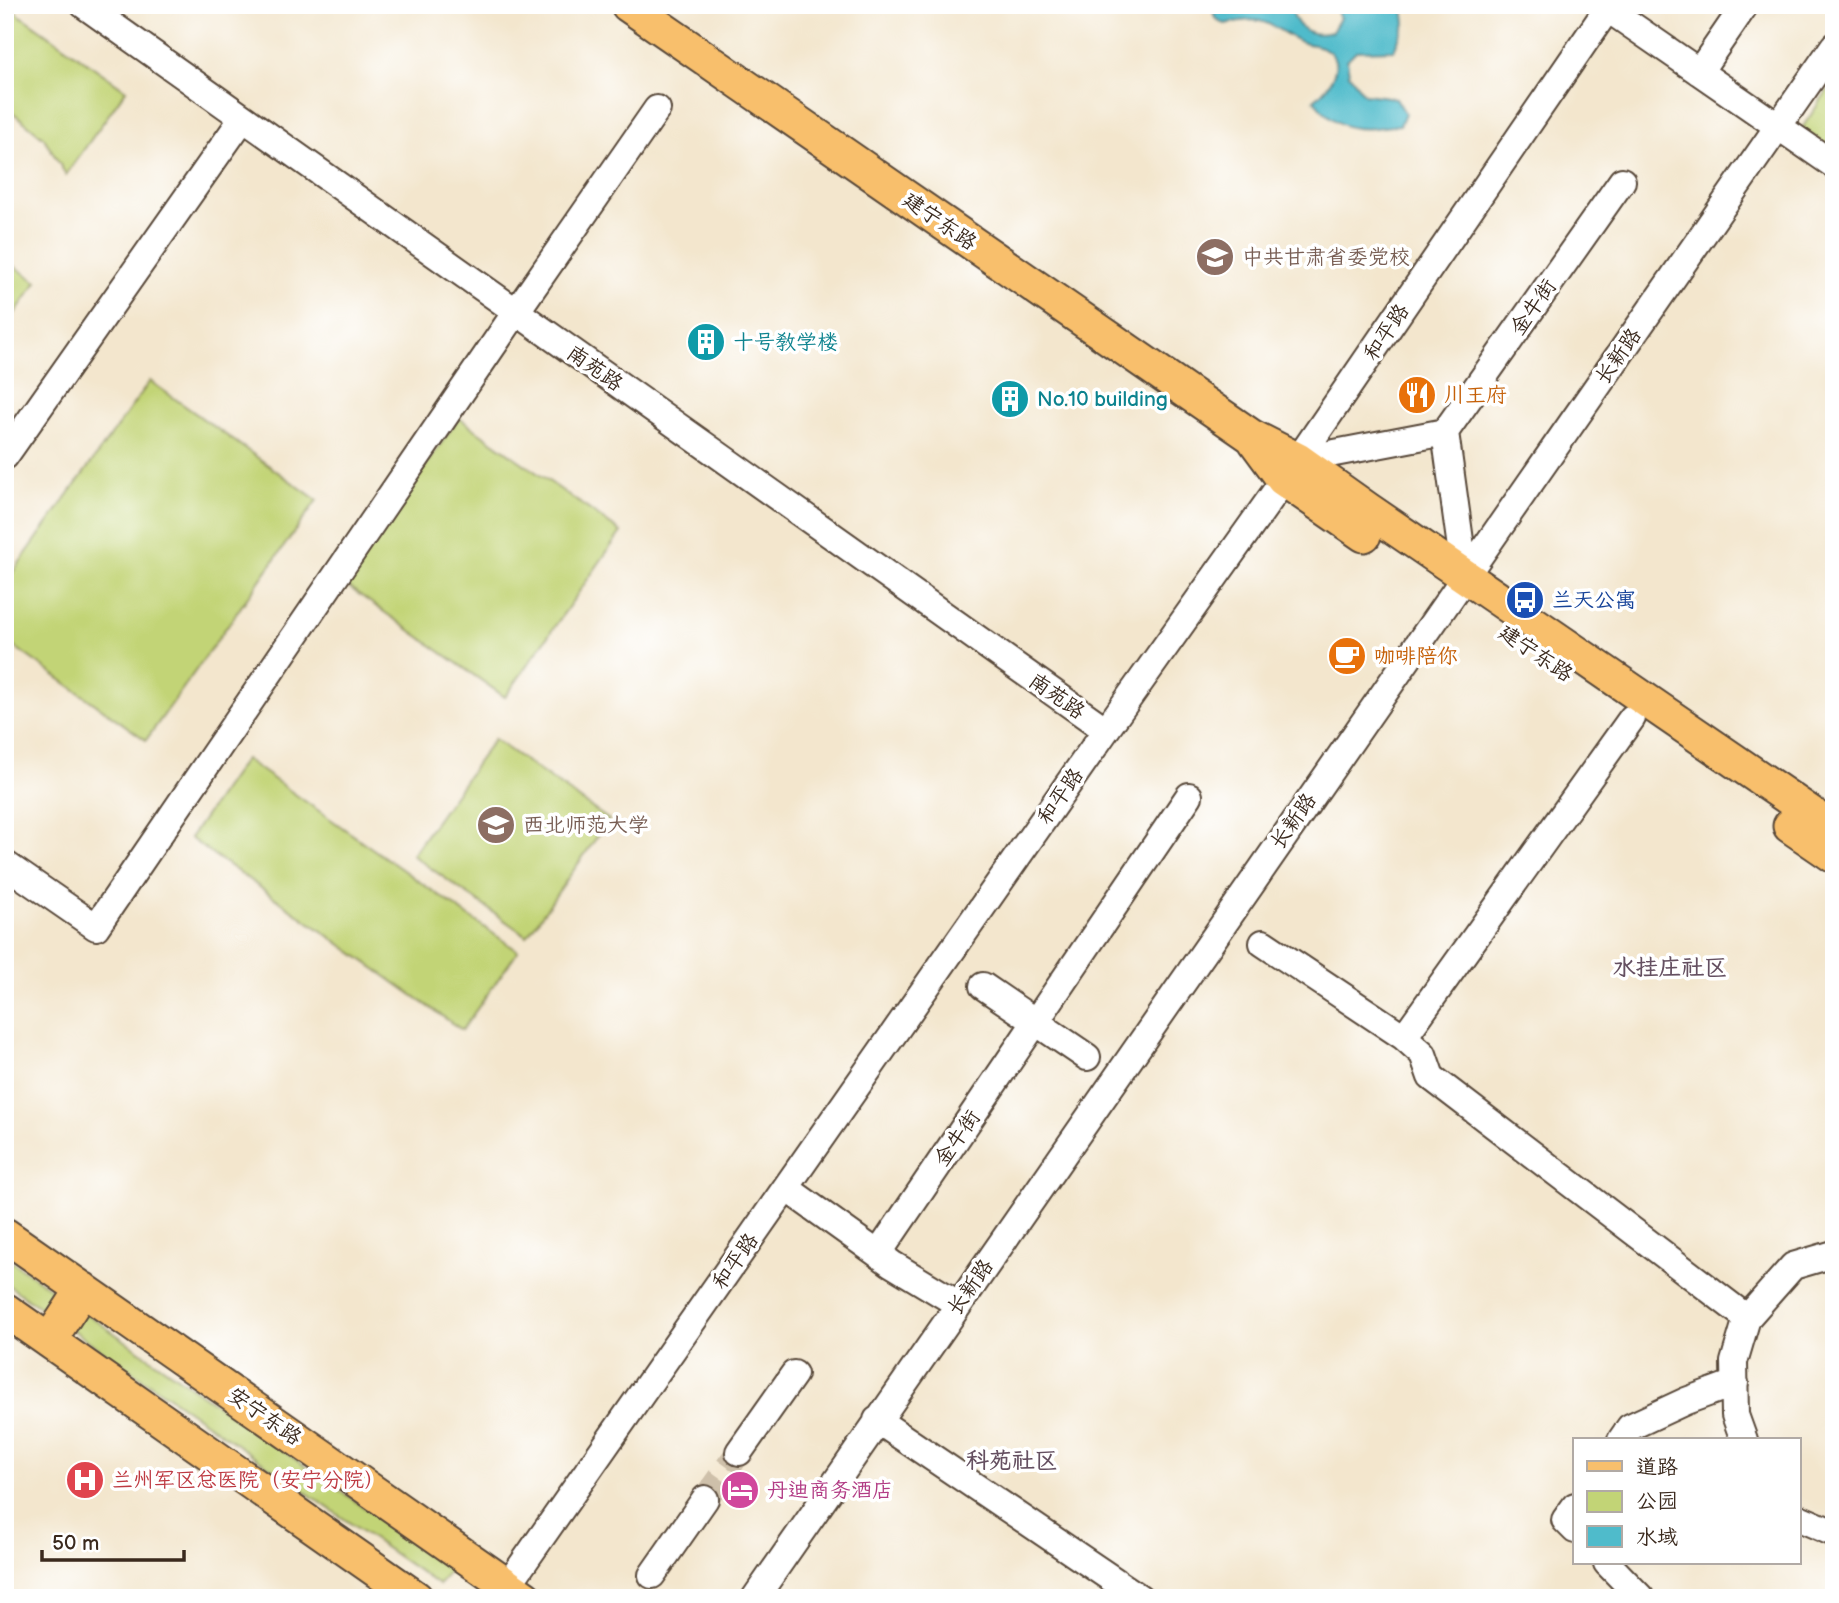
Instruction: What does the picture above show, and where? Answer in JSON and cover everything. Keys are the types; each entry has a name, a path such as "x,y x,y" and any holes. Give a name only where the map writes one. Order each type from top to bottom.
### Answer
{"main road":[{"name":"建宁东路","path":"628,5 1251,436 1291,469 1459,586 1834,829"},
{"name":"建宁东路","path":"1459,586 1632,718 1834,856"},
{"name":"安宁东路","path":"5,1235 517,1592"},
{"path":"49,1340 83,1289"},
{"path":"5,1310 416,1598"}],"street":[{"name":"南苑路","path":"84,5 1106,730"},
{"path":"1699,72 1745,5"},
{"path":"1609,7 1834,165"},
{"name":"和平路","path":"517,1592 786,1188 1291,469 1609,7"},
{"name":"长新路","path":"755,1598 1834,46"},
{"path":"5,864 96,927 657,109"},
{"path":"5,456 243,118"},
{"name":"金牛街","path":"1445,432 1622,181"},
{"path":"1291,469 1445,432 1459,586"},
{"path":"1404,1037 1632,718"},
{"name":"金牛街","path":"878,1254 1189,796"},
{"path":"1262,943 1404,1037 1423,1055 1431,1077 1747,1318"},
{"path":"983,986 1087,1057"},
{"path":"786,1188 878,1254 958,1304"},
{"path":"1743,1438 1735,1415 1734,1362 1747,1318 1793,1266 1834,1254"},
{"path":"739,1452 794,1374"},
{"path":"1622,1438 1630,1427 1686,1401 1735,1383"},
{"path":"877,1420 1140,1598"},
{"path":"652,1575 705,1499"},
{"path":"1573,1509 1565,1520 1573,1528"},
{"path":"1800,1518 1834,1533"},
{"path":"1608,1564 1641,1598"}],"green space":[{"path":"5,5 126,90 66,175 44,138 5,106"},
{"path":"1834,81 1834,151 1802,128"},
{"path":"5,260 37,282 5,327"},
{"path":"150,381 317,500 146,740 5,640 5,583"},
{"path":"459,418 621,532 505,697 343,583"},
{"path":"494,739 609,820 527,936 412,855"},
{"path":"245,759 518,951 462,1030 190,838"},
{"path":"5,1257 451,1568 439,1585 5,1283"}],"water":[{"path":"1292,5 1299,25 1310,32 1324,34 1332,32 1340,18 1334,5 1403,5 1405,24 1394,50 1356,51 1347,60 1349,74 1364,94 1396,98 1405,113 1400,125 1363,129 1343,125 1333,119 1314,100 1329,83 1335,69 1333,56 1327,50 1301,42 1259,21 1225,24 1215,18 1212,6"}],"tunnel":[{"path":"705,1499 739,1452"}],"place":[{"name":"中共甘肃省委党校","path":"1215,257"},
{"name":"十号教学楼","path":"706,342"},
{"name":"川王府","path":"1417,395"},
{"name":"No.10 building","path":"1010,399"},
{"name":"兰天公寓","path":"1525,600"},
{"name":"咖啡陪你","path":"1347,656"},
{"name":"西北师范大学","path":"496,825"},
{"name":"兰州军区总医院（安宁分院）","path":"85,1480"},
{"name":"丹迪商务酒店","path":"740,1490"}],"district":[{"name":"水挂庄社区","path":"1670,967"},
{"name":"科苑社区","path":"1012,1460"}]}
